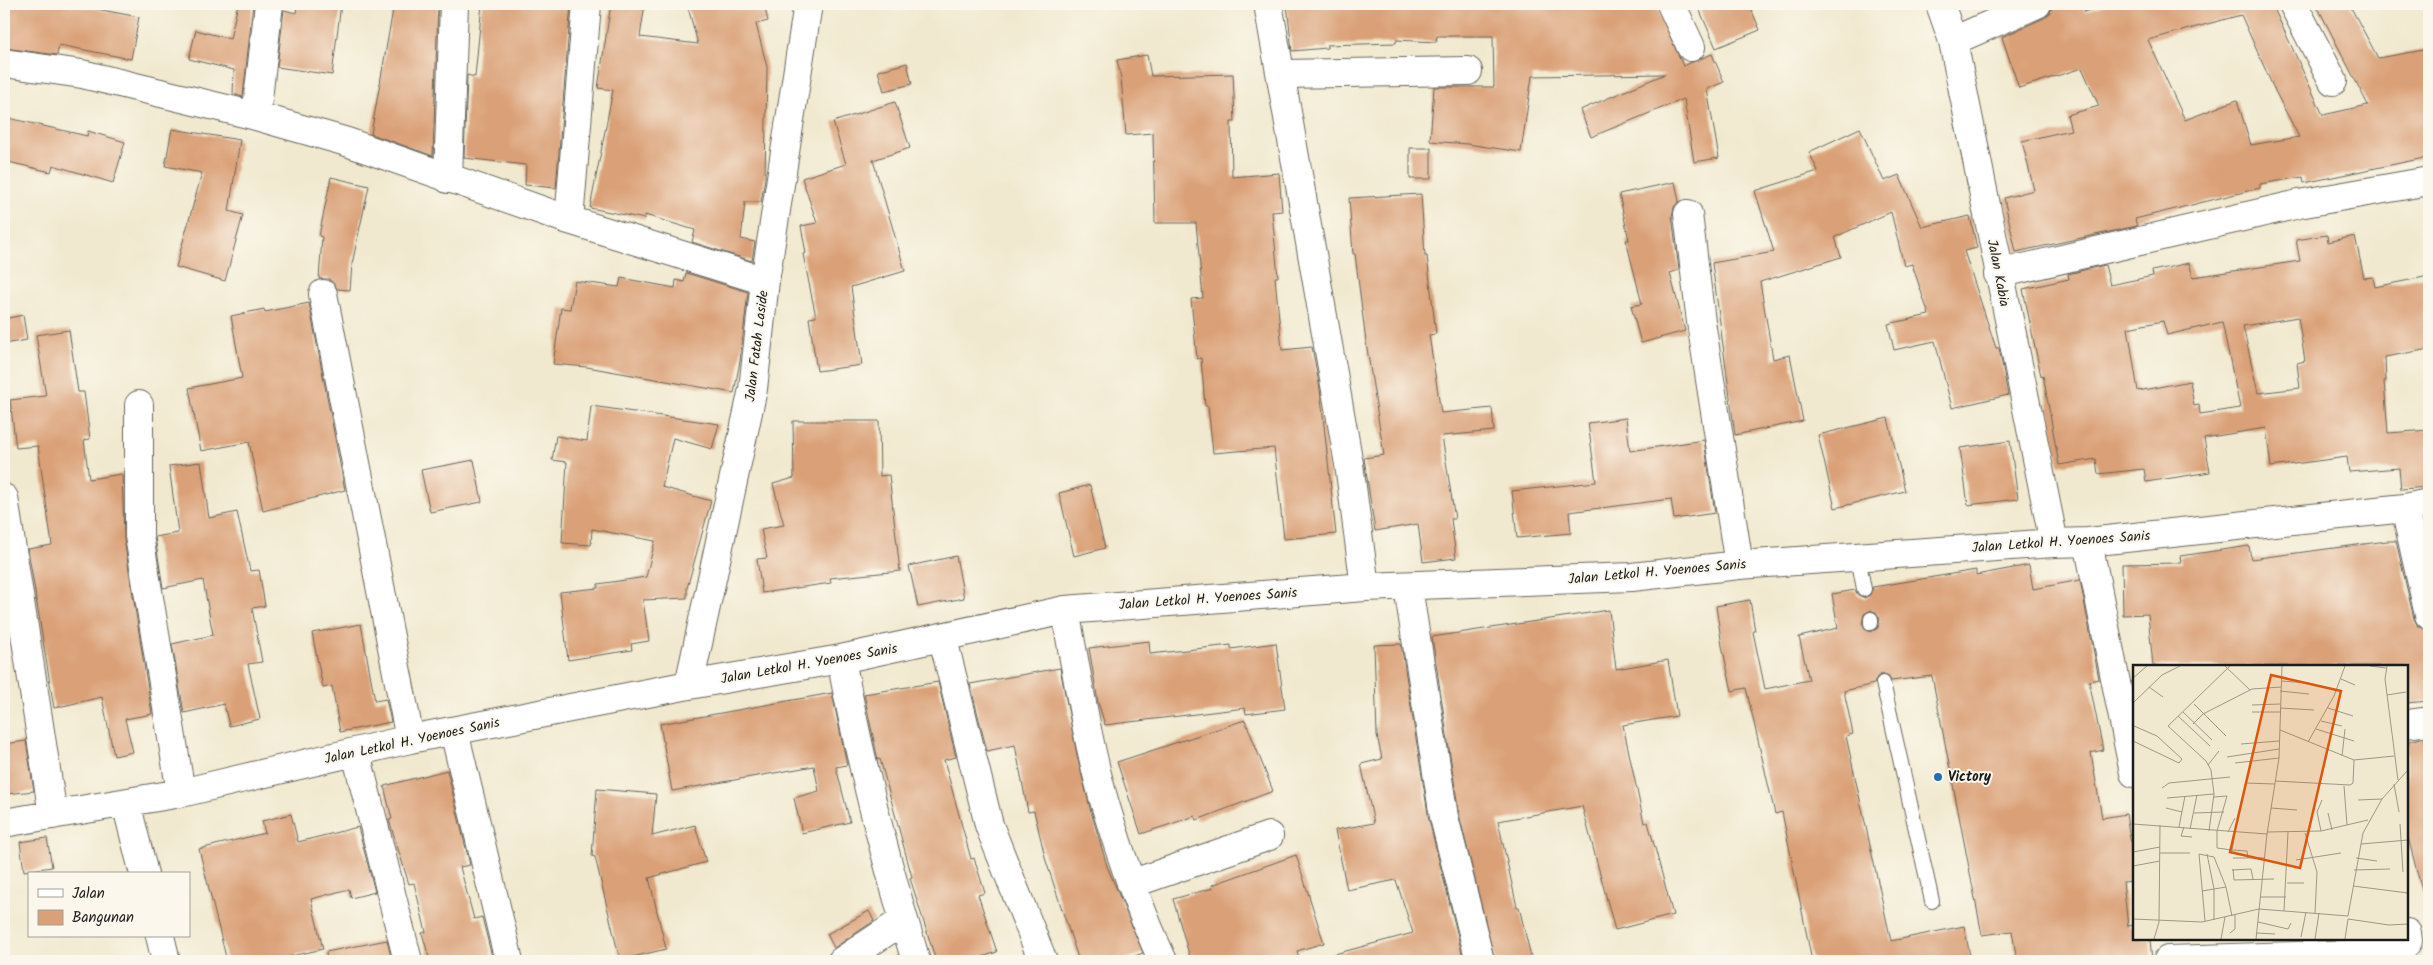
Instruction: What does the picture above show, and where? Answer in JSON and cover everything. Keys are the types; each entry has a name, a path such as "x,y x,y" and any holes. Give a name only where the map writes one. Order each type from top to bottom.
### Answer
{"street":[{"path":"256,116 268,4"},
{"path":"448,179 454,4"},
{"path":"569,220 587,4"},
{"name":"Jalan Fatah Laside","path":"689,684 753,389 765,281 808,4"},
{"path":"1268,4 1349,464 1365,587"},
{"path":"1671,4 1691,47"},
{"name":"Jalan Kabia","path":"1940,4 1953,41 1998,274 2054,543"},
{"path":"1953,41 2037,4"},
{"path":"2292,4 2333,81"},
{"path":"4,63 82,74 256,116 347,142 569,220 765,281"},
{"path":"1281,74 1468,71"},
{"path":"1998,274 2299,204 2429,181"},
{"path":"1688,214 1701,322 1739,565"},
{"path":"323,294 410,740"},
{"path":"139,405 140,536 181,793"},
{"path":"4,498 53,815"},
{"path":"2417,506 2429,615"},
{"name":"Jalan Letkol H. Yoenoes Sanis","path":"4,823 181,793 410,740 689,684 842,660 1065,610 1365,587 1408,587 1632,577 1739,565 2088,542 2417,506"},
{"path":"2088,542 2133,768"},
{"path":"1408,587 1444,817 1480,961"},
{"path":"1065,610 1079,685 1105,803 1131,884 1163,961"},
{"path":"943,638 989,825 1043,961"},
{"path":"842,660 852,721 874,813 916,961"},
{"path":"2408,724 2429,721"},
{"path":"454,731 509,961"},
{"path":"356,754 408,961"},
{"path":"126,803 143,872"},
{"path":"1131,884 1269,836"},
{"path":"842,961 904,920"},
{"path":"160,938 166,961"},
{"path":"2167,953 2391,953 2404,948"}],"lane":[{"path":"1858,557 1864,589"},
{"path":"1883,682 1932,901"}],"building":[{"path":"10,4 70,4 139,17 131,59 59,45 57,55 4,48 4,22"},
{"path":"238,4 253,4 243,97 233,94 234,70 189,59 196,30 230,39"},
{"path":"297,4 341,4 332,75 277,67 284,10 296,13"},
{"path":"394,4 438,4 433,156 371,134"},
{"path":"482,4 571,4 556,188 525,185 526,165 464,158 467,75 475,77"},
{"path":"611,4 645,4 640,37 698,44 687,4 764,4 768,21 756,24 767,67 765,178 761,202 745,202 741,239 755,242 752,261 692,242 695,230 645,215 645,219 590,208 613,90 598,88"},
{"path":"1287,4 1656,4 1683,66 1712,54 1724,82 1707,89 1719,158 1694,162 1684,99 1591,137 1580,110 1665,74 1532,76 1521,152 1430,141 1434,87 1494,87 1493,36 1437,36 1436,42 1396,40 1396,43 1327,45 1327,48 1292,51"},
{"path":"1697,4 1749,4 1760,30 1716,48"},
{"path":"2052,4 2084,4 2085,12 2109,4 2272,4 2323,115 2368,105 2316,4 2349,4 2378,58 2429,49 2429,157 2304,183 2303,177 2260,184 2260,188 2135,219 2137,226 2016,252 2004,198 2034,190 2022,141 2071,130 2067,115 2099,106 2082,68 2019,88 2002,37 2044,18 2050,13","holes":["2241,15 2274,89 2299,137 2251,145 2237,100 2185,120 2148,40"]},
{"path":"1147,55 1151,76 1233,74 1235,122 1231,122 1232,177 1279,173 1282,211 1272,212 1278,277 1275,277 1282,350 1312,347 1320,389 1336,534 1284,539 1274,448 1213,453 1208,406 1205,406 1201,358 1197,359 1191,299 1203,298 1196,223 1155,223 1153,133 1126,135 1121,78 1117,60"},
{"path":"907,63 912,84 884,91 878,71"},
{"path":"895,102 910,148 873,160 905,271 851,287 862,365 817,371 809,318 816,317 803,254 806,253 801,226 817,223 802,178 846,164 833,122"},
{"path":"4,117 87,136 88,131 125,142 113,183 53,165 51,172 4,161"},
{"path":"1860,128 1884,181 1899,175 1922,227 1970,216 1977,248 1964,251 1996,348 1999,348 2008,395 1952,408 1935,341 1894,350 1888,324 1929,315 1912,264 1904,266 1891,212 1835,237 1841,257 1760,282 1773,359 1790,355 1803,421 1735,435 1712,263 1774,252 1755,191 1818,171 1809,152"},
{"path":"172,129 240,140 229,211 243,215 225,281 176,267 202,173 165,166"},
{"path":"1410,148 1431,148 1431,179 1410,179"},
{"path":"331,177 369,186 352,264 350,290 337,289 329,279 319,279 322,237 319,236"},
{"path":"1675,182 1679,201 1674,207 1672,216 1679,270 1670,273 1685,331 1641,343 1631,306 1642,304 1626,240 1629,240 1619,194"},
{"path":"1421,194 1425,256 1427,256 1436,334 1429,335 1441,413 1492,408 1494,431 1442,436 1455,519 1451,519 1456,558 1423,562 1418,524 1375,531 1364,458 1384,455 1366,342 1355,254 1353,254 1349,198"},
{"path":"2327,235 2328,242 2355,236 2364,278 2373,277 2375,287 2429,276 2429,349 2385,357 2386,381 2384,381 2388,433 2429,430 2429,487 2401,489 2399,468 2349,472 2347,457 2271,467 2266,428 2204,438 2210,472 2146,482 2144,469 2098,474 2096,459 2059,465 2043,375 2041,376 2023,289 2069,279 2068,274 2105,265 2110,285 2153,276 2152,271 2189,263 2193,277 2300,261 2296,240","holes":["2298,317 2305,361 2297,363 2300,388 2258,393 2243,326","2163,321 2167,335 2222,322 2240,408 2200,414 2199,405 2194,406 2190,381 2138,391 2128,328"]},
{"path":"686,273 748,292 740,361 734,393 587,367 553,364 561,308 570,309 575,281 619,287 621,278 675,288 676,280 684,282"},
{"path":"309,303 345,490 263,511 249,442 201,451 189,388 242,378 231,316 264,309 265,312"},
{"path":"23,315 27,340 4,344 4,319"},
{"path":"69,330 78,392 84,392 90,439 84,440 89,479 122,474 124,539 152,714 125,719 133,752 114,756 102,697 54,708 28,549 52,545 38,446 16,448 10,400 46,396 36,335"},
{"path":"591,406 719,424 712,449 673,438 662,487 711,501 687,588 687,598 643,600 649,641 631,644 632,650 568,660 560,592 598,588 598,584 646,577 655,541 592,529 591,545 562,543 567,462 552,460 556,436 587,441"},
{"path":"1626,418 1630,451 1704,440 1715,513 1674,519 1671,499 1569,512 1571,533 1517,538 1512,491 1596,482 1588,423"},
{"path":"1888,418 1905,491 1835,508 1818,435"},
{"path":"793,421 879,421 880,476 889,475 900,571 830,578 831,583 762,593 757,559 767,558 761,529 784,525 773,484 794,478"},
{"path":"2010,441 2018,499 1968,505 1960,448"},
{"path":"474,460 482,502 430,512 421,470"},
{"path":"201,462 209,518 237,512 250,571 259,570 265,606 252,608 262,662 248,664 260,719 229,726 224,704 184,713 172,644 213,635 203,580 163,588 155,537 178,533 169,466"},
{"path":"1090,485 1105,548 1074,556 1059,493"},
{"path":"2396,541 2414,619 2418,626 2429,630 2429,701 2408,703 2408,665 2153,665 2148,614 2123,615 2122,564 2181,563 2180,556 2249,546 2251,559"},
{"path":"956,556 964,598 918,607 909,566"},
{"path":"2029,565 2033,589 2080,580 2099,679 2089,681 2103,750 2091,753 2102,818 2126,814 2133,856 2133,881 2123,882 2128,926 2133,925 2133,940 2150,940 2152,961 2017,961 2012,931 1982,935 1932,676 1891,681 1889,677 1882,674 1877,677 1874,684 1844,691 1853,734 1846,736 1891,941 1964,926 1971,961 1812,961 1782,812 1775,814 1746,688 1732,691 1722,646 1716,606 1750,600 1755,631 1753,632 1765,689 1809,680 1799,637 1838,628 1832,594 1855,590 1858,595 1865,598 1870,595 1873,587 1976,570 1976,575","holes":["1871,610 1876,612 1880,619 1878,628 1871,632 1866,630 1862,623 1864,614"]},
{"path":"1609,610 1616,669 1668,660 1677,716 1623,725 1644,823 1648,822 1673,915 1615,930 1582,806 1498,821 1517,907 1519,907 1532,961 1495,961 1459,814 1432,637"},
{"path":"361,624 375,701 386,699 391,722 340,732 332,686 323,688 312,633"},
{"path":"1149,641 1150,654 1231,645 1231,649 1276,643 1285,709 1246,714 1245,708 1105,725 1098,702 1089,648"},
{"path":"1401,644 1429,820 1464,961 1332,961 1331,955 1413,933 1396,880 1347,890 1335,830 1374,823 1361,764 1382,759 1377,735 1374,645"},
{"path":"1060,668 1078,760 1090,808 1107,866 1143,953 1121,961 1079,961 1046,861 1034,811 1028,812 1015,745 987,751 970,684"},
{"path":"938,682 956,757 944,760 971,859 974,858 985,893 978,895 997,952 970,961 936,961 910,878 912,877 880,759 878,760 864,694"},
{"path":"832,693 847,765 836,767 850,822 802,833 794,798 819,791 814,766 672,791 660,724"},
{"path":"1245,720 1273,791 1197,820 1195,816 1141,834 1117,762"},
{"path":"2424,737 2429,757 2429,894 2423,894 2408,838 2408,742"},
{"path":"26,741 34,791 7,794 4,744"},
{"path":"447,770 470,865 460,867 474,919 482,917 493,961 430,961 422,933 426,932 414,883 409,884 389,820 392,819 384,786"},
{"path":"597,789 656,794 652,836 695,825 706,862 649,878 666,949 620,960 595,857 592,856"},
{"path":"291,814 298,842 358,827 375,892 351,898 349,889 311,899 323,949 287,957 288,961 227,961 199,849 265,833 262,821"},
{"path":"47,838 52,867 24,871 20,842"},
{"path":"1296,855 1324,943 1297,951 1300,961 1191,961 1173,899 1213,888 1212,885"},
{"path":"869,911 874,921 834,948 827,934"},
{"path":"387,940 392,961 327,961 326,952"}],"place":[{"name":"Victory","path":"1938,777"}]}
